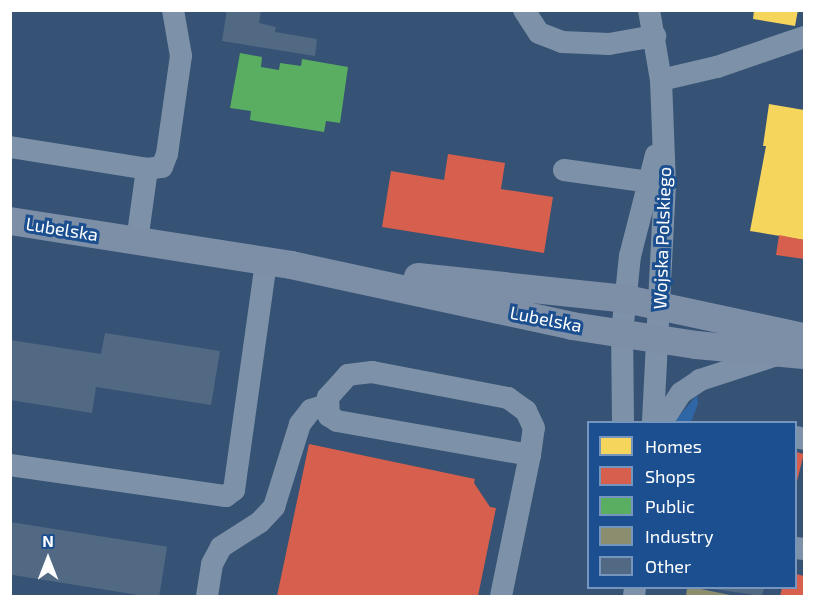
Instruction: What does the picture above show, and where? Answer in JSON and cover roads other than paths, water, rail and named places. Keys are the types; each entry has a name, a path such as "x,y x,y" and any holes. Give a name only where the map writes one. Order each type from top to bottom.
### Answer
{"main road":[{"name":"Lubelska","path":"10,221 278,263 658,339 798,349"},
{"name":"Lubelska","path":"278,263 626,299 660,306 798,349"}],"street":[{"path":"10,147 147,170 162,167 167,154 181,56 173,10"},
{"path":"524,10 540,33 562,42 609,44 655,36"},
{"name":"Wojska Polskiego","path":"649,10 661,80 661,136 657,183 660,306 653,421"},
{"path":"661,80 717,68 804,37"},
{"path":"137,241 147,170"},
{"path":"564,170 657,183"},
{"name":"Wojska Polskiego","path":"623,421 622,333 630,256 657,183"},
{"path":"10,465 226,496 234,490 278,263"},
{"path":"663,421 681,393 700,380 798,349"},
{"path":"501,597 530,455 534,428 526,411 508,398 372,372 348,375 333,389 326,405 329,416 337,421 530,455"},
{"path":"207,597 212,564 221,547 260,522 274,507 300,424 311,410 326,405"}]}
